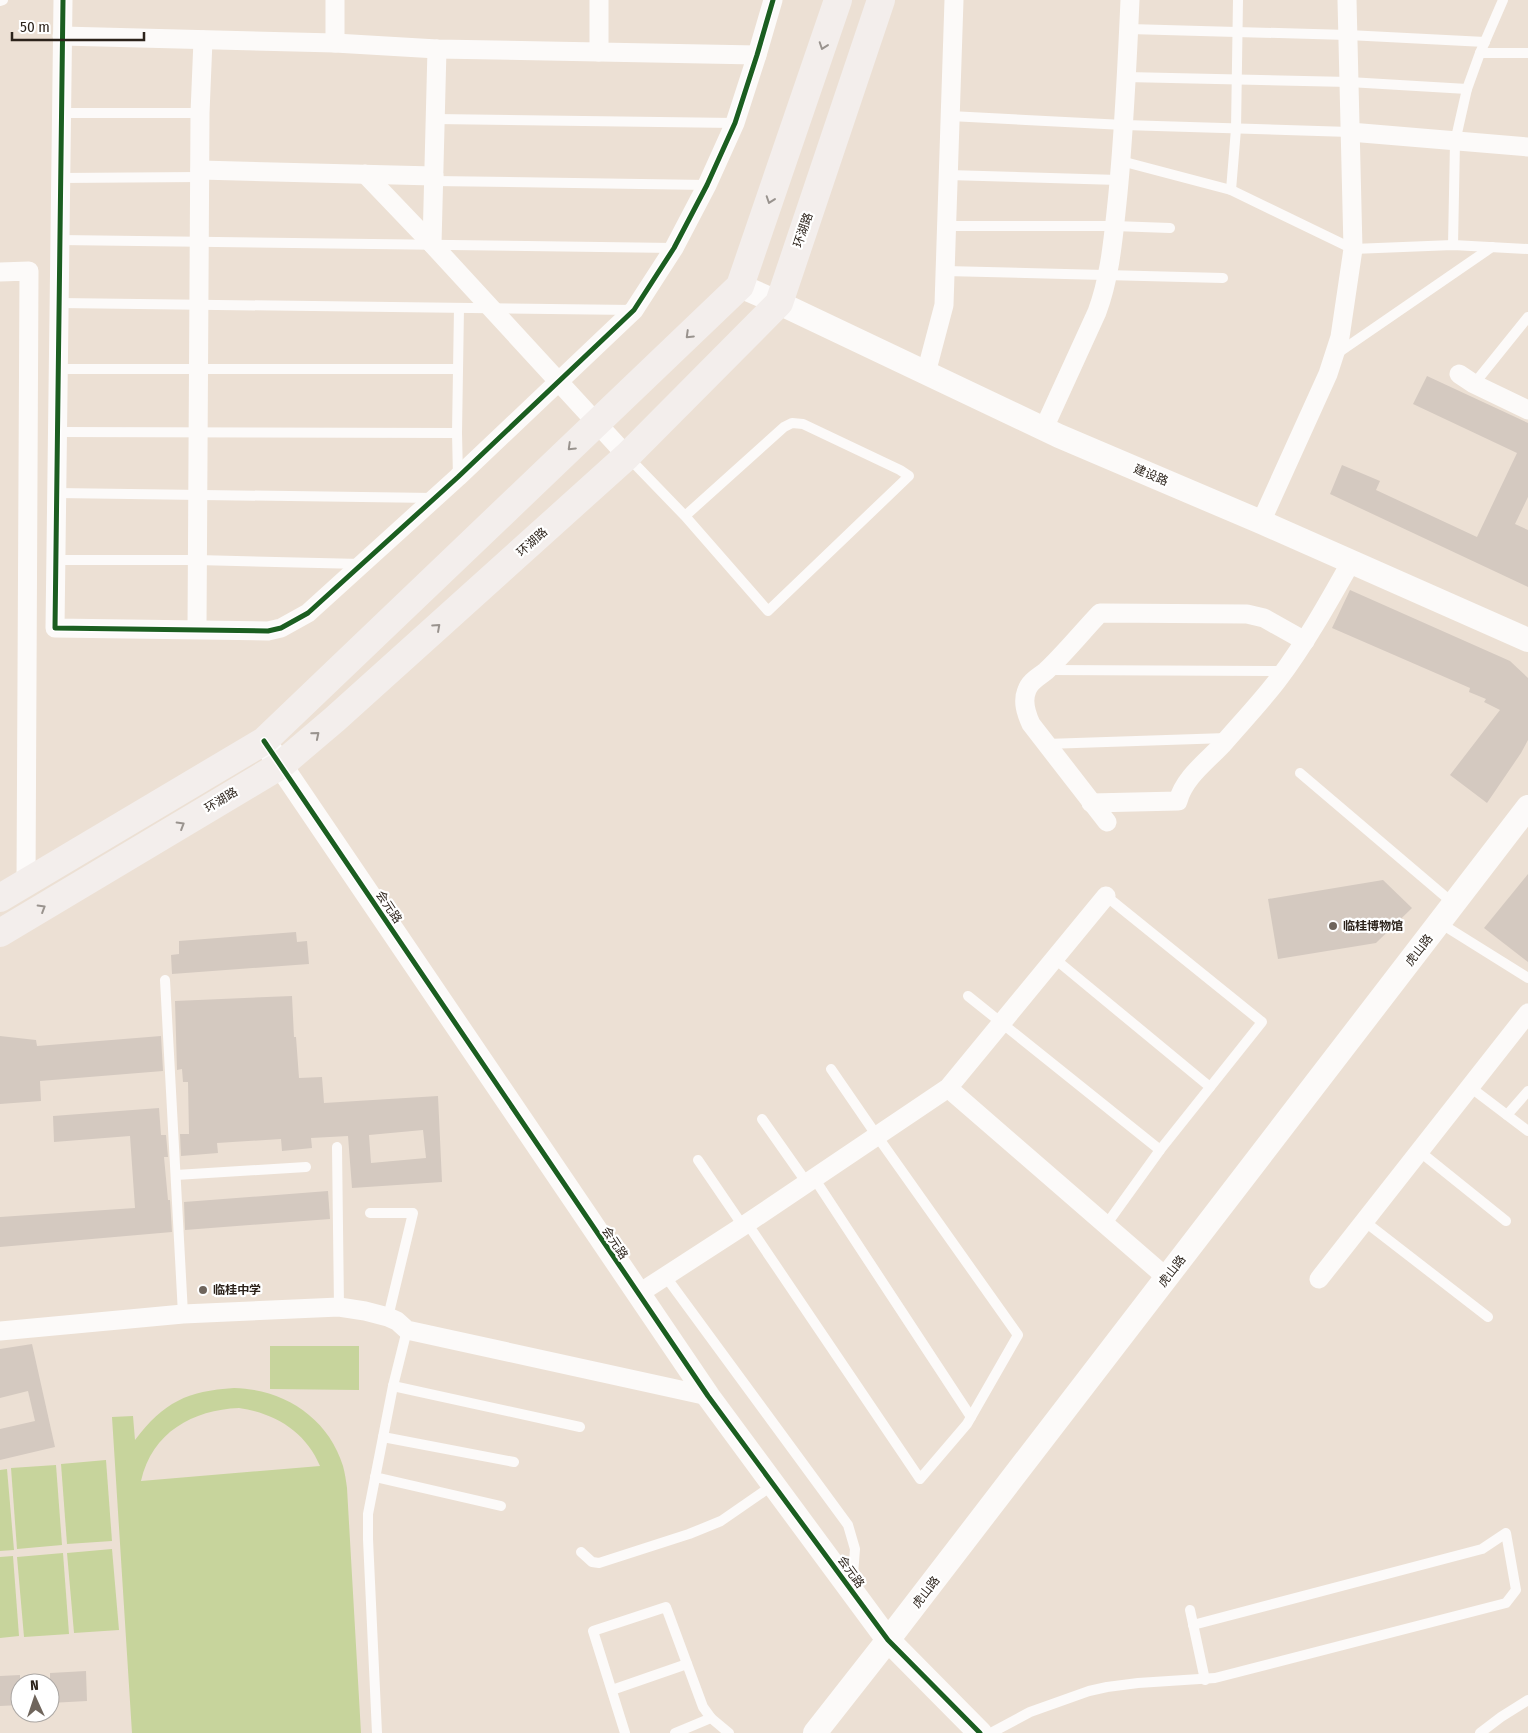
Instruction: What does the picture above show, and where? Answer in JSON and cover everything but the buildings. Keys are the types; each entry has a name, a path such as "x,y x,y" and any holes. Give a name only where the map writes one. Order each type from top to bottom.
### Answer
{"main road":[{"path":"0,898 264,741 740,286 838,0"},
{"name":"环湖路","path":"0,934 281,765 335,719 627,456 779,302 881,0"}],"street":[{"path":"63,0 55,628 268,631 281,628 308,613 458,476 634,310 674,248 707,185 735,122 773,0"},
{"path":"335,0 335,43"},
{"path":"599,0 599,52"},
{"path":"926,372 944,305 954,0"},
{"path":"1044,428 1097,312 1108,274 1124,125 1130,0"},
{"path":"1261,522 1317,399 1340,337 1353,248 1348,0"},
{"path":"62,36 335,43 437,49 757,55"},
{"path":"197,629 200,114 203,40"},
{"path":"432,244 437,49"},
{"path":"1350,132 1528,147"},
{"path":"200,174 365,174 434,179"},
{"path":"365,174 627,456"},
{"path":"0,272 29,272 26,883"},
{"name":"建设路","path":"740,286 779,302 1059,436 1261,522 1528,640"},
{"path":"1466,379 1528,410"},
{"path":"1091,803 1178,801 1183,788 1284,671 1305,641 1351,562"},
{"path":"1107,822 1031,724 1027,716 1025,702 1028,687 1100,613 1247,614 1264,618 1305,641"},
{"path":"1497,626 1528,633"},
{"path":"1497,626 1528,653"},
{"name":"会元路","path":"264,741 708,1396 888,1640 980,1733"},
{"name":"虎山路","path":"815,1733 1528,807"},
{"path":"638,1294 745,1225 948,1088 1106,896"},
{"path":"1319,1278 1528,1013"},
{"path":"948,1088 1167,1278"},
{"path":"0,1331 183,1314 339,1307 388,1317 397,1321 407,1330 708,1396"}],"lane":[{"path":"1231,190 1236,129 1238,0"},
{"path":"1453,245 1455,142 1468,89 1480,53 1503,0"},
{"path":"1128,30 1237,31 1485,42"},
{"path":"1480,53 1528,53"},
{"path":"1126,77 1349,82 1468,89"},
{"path":"62,113 200,114"},
{"path":"950,116 1124,125 1350,132"},
{"path":"436,118 735,122"},
{"path":"1121,161 1231,190 1353,248 1453,245 1528,249"},
{"path":"61,178 200,174"},
{"path":"948,175 1119,180"},
{"path":"434,179 707,185"},
{"path":"946,226 1170,228"},
{"path":"60,240 674,248"},
{"path":"1334,355 1492,247"},
{"path":"945,271 1223,278"},
{"path":"60,303 634,310"},
{"path":"458,476 457,433 460,308"},
{"path":"1466,379 1528,317"},
{"path":"59,369 458,369"},
{"path":"627,456 685,516 768,611 909,476 803,424 792,423 784,427 685,516"},
{"path":"58,432 457,433"},
{"path":"57,494 434,498"},
{"path":"56,560 197,560 362,564"},
{"path":"1046,670 1284,671"},
{"path":"1046,744 1228,738"},
{"path":"1300,773 1454,904"},
{"path":"1106,896 1262,1022 1160,1150 1106,1225"},
{"path":"1440,923 1528,978"},
{"path":"1055,959 1210,1087"},
{"path":"164,980 183,1314"},
{"path":"968,996 1160,1150"},
{"path":"698,1160 920,1479 971,1417 1018,1335 831,1068"},
{"path":"1470,1087 1528,1131"},
{"path":"1507,1115 1528,1091"},
{"path":"762,1119 811,1181 971,1417"},
{"path":"337,1147 339,1307"},
{"path":"1419,1151 1506,1221"},
{"path":"176,1175 306,1167"},
{"path":"370,1213 413,1213 388,1317"},
{"path":"1364,1221 1488,1317"},
{"path":"666,1277 848,1525 855,1549 852,1591"},
{"path":"378,1733 368,1514 392,1386 407,1330"},
{"path":"392,1386 580,1427"},
{"path":"383,1437 514,1462"},
{"path":"375,1477 501,1506"},
{"path":"581,1552 592,1562 599,1563 708,1527 737,1511 774,1485"},
{"path":"991,1733 1030,1712 1089,1691 1138,1683 1205,1680 1506,1603 1516,1590 1506,1533 1482,1549 1193,1625"},
{"path":"625,1733 593,1631 666,1607 703,1707 711,1718 729,1733"},
{"path":"1190,1610 1205,1680"},
{"path":"612,1690 687,1664"},
{"path":"1480,1733 1528,1700"},
{"path":"675,1733 711,1718"}],"green space":[{"path":"270,1346 359,1346 359,1390 270,1389"},
{"path":"234,1388 252,1390 286,1400 315,1420 327,1433 336,1449 343,1466 347,1488 361,1733 132,1733 112,1417 133,1416 135,1440 156,1416 178,1401 203,1392","holes":["239,1408 265,1414 288,1426 298,1434 314,1454 320,1466 141,1481 146,1464 154,1449 177,1427 206,1413"]},
{"path":"106,1460 112,1541 67,1544 61,1464"},
{"path":"56,1465 62,1545 17,1549 11,1468"},
{"path":"7,1469 14,1550 0,1551 0,1470"},
{"path":"112,1549 119,1630 74,1633 67,1553"},
{"path":"63,1553 69,1634 24,1637 17,1557"},
{"path":"13,1556 19,1636 0,1638 0,1557"}],"cycle path":[{"path":"63,0 55,628 268,631 281,628 308,613 458,477 634,310 674,248 707,185 735,123 773,0"},
{"path":"264,741 708,1396 888,1640 980,1733"}],"place":[{"name":"临桂博物馆","path":"1333,926"},
{"name":"临桂中学","path":"203,1290"}]}
